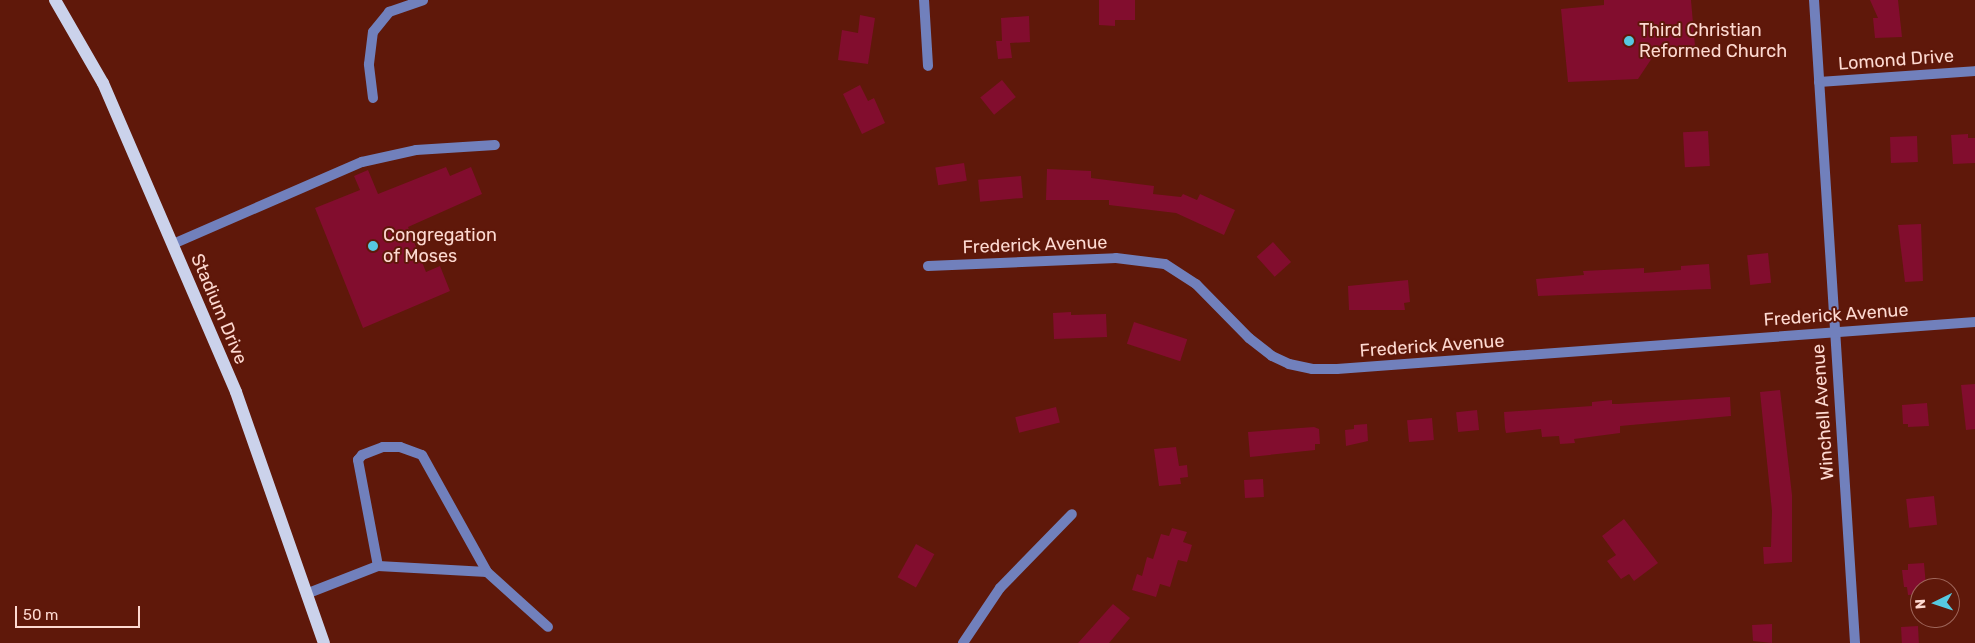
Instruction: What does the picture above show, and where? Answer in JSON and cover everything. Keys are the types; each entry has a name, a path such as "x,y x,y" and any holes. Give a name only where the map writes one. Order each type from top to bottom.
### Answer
{"main road":[{"name":"Stadium Drive","path":"55,0 103,83 236,392 324,643"}],"street":[{"path":"373,98 369,64 373,32 389,12 423,0"},
{"path":"924,0 928,66"},
{"name":"Winchell Avenue","path":"1814,0 1855,643"},
{"name":"Lomond Drive","path":"1819,82 1975,71"},
{"path":"173,244 362,162 416,150 495,145"},
{"name":"Frederick Avenue","path":"928,266 1116,258 1165,264 1196,284 1249,338 1272,356 1289,364 1337,370 1834,331 1975,322"},
{"path":"378,566 358,460 362,455 383,448 400,447 422,455 487,572 548,627"},
{"path":"963,643 1000,588 1072,514"},
{"path":"306,594 378,566 487,572"}],"building":[{"path":"1099,0 1135,0 1135,20 1115,20 1115,26 1099,25"},
{"name":"Third Christian Reformed Church","path":"1604,0 1691,0 1695,46 1669,47 1669,52 1656,52 1638,79 1568,82 1561,9 1604,5"},
{"path":"1870,0 1898,0 1902,37 1875,38 1873,18 1878,18"},
{"path":"860,15 875,18 868,64 838,60 842,30 858,33"},
{"path":"1029,16 1030,42 1010,43 1012,58 998,59 996,41 1002,41 1001,18"},
{"path":"1002,80 1016,97 994,115 980,98"},
{"path":"860,85 868,101 874,98 885,123 862,134 843,94"},
{"path":"1708,131 1710,166 1685,167 1683,132"},
{"path":"1968,134 1968,138 1975,138 1975,163 1953,164 1951,135"},
{"path":"1917,136 1918,162 1891,163 1890,137"},
{"path":"964,163 967,181 938,185 935,168"},
{"name":"Congregation of Moses","path":"446,167 450,176 471,167 482,194 408,227 426,272 440,266 450,291 363,328 315,208 360,190 354,176 368,170 378,194"},
{"path":"1047,169 1091,171 1091,178 1154,186 1153,194 1181,197 1183,194 1197,200 1200,194 1235,210 1224,235 1176,213 1109,205 1109,200 1046,200"},
{"path":"1021,176 1023,198 980,202 978,180"},
{"path":"1921,224 1923,281 1905,282 1898,225"},
{"path":"1273,242 1291,262 1275,277 1257,257"},
{"path":"1768,253 1771,283 1750,285 1747,255"},
{"path":"1709,264 1711,289 1538,296 1536,279 1584,275 1583,271 1644,268 1644,273 1681,270 1681,266"},
{"path":"1408,280 1410,302 1404,303 1405,310 1349,310 1348,286"},
{"path":"1071,312 1071,315 1106,314 1107,337 1054,339 1053,313"},
{"path":"1134,322 1187,339 1180,361 1127,344"},
{"path":"1975,384 1975,429 1966,430 1961,385"},
{"path":"1780,390 1792,495 1792,562 1764,564 1763,547 1771,547 1772,511 1760,392"},
{"path":"1730,397 1731,416 1620,426 1620,433 1574,439 1575,443 1560,444 1559,436 1542,437 1541,429 1506,433 1505,428 1504,412 1592,406 1592,402 1612,400 1612,404 1618,404"},
{"path":"1927,403 1929,426 1908,427 1908,424 1903,424 1902,405"},
{"path":"1056,407 1060,423 1019,433 1015,417"},
{"path":"1477,410 1479,430 1458,432 1456,412"},
{"path":"1432,418 1434,440 1409,442 1407,420"},
{"path":"1367,424 1368,441 1346,446 1345,430 1354,429 1354,425"},
{"path":"1314,427 1319,429 1320,444 1315,444 1315,450 1250,457 1248,432"},
{"path":"1176,447 1179,466 1187,465 1188,477 1180,478 1181,484 1159,486 1154,449"},
{"path":"1263,479 1264,497 1245,498 1244,480"},
{"path":"1934,496 1937,525 1909,528 1906,499"},
{"path":"1624,519 1658,563 1634,581 1629,574 1621,579 1607,561 1616,555 1602,536"},
{"path":"1172,528 1187,532 1183,542 1192,545 1187,562 1178,560 1170,587 1160,584 1156,597 1132,590 1137,574 1142,576 1147,557 1153,559 1161,534 1169,536"},
{"path":"916,544 934,554 916,587 898,577"},
{"path":"1924,563 1925,578 1910,578 1910,595 1908,595 1907,587 1904,587 1902,570 1908,570 1908,564"},
{"path":"1113,604 1130,618 1109,643 1078,643"},
{"path":"1772,624 1772,643 1753,641 1752,625"},
{"path":"1901,627 1918,628 1919,643 1902,643"}],"place":[{"name":"Third Christian Reformed Church","path":"1629,41"},
{"name":"Congregation of Moses","path":"373,246"}]}
